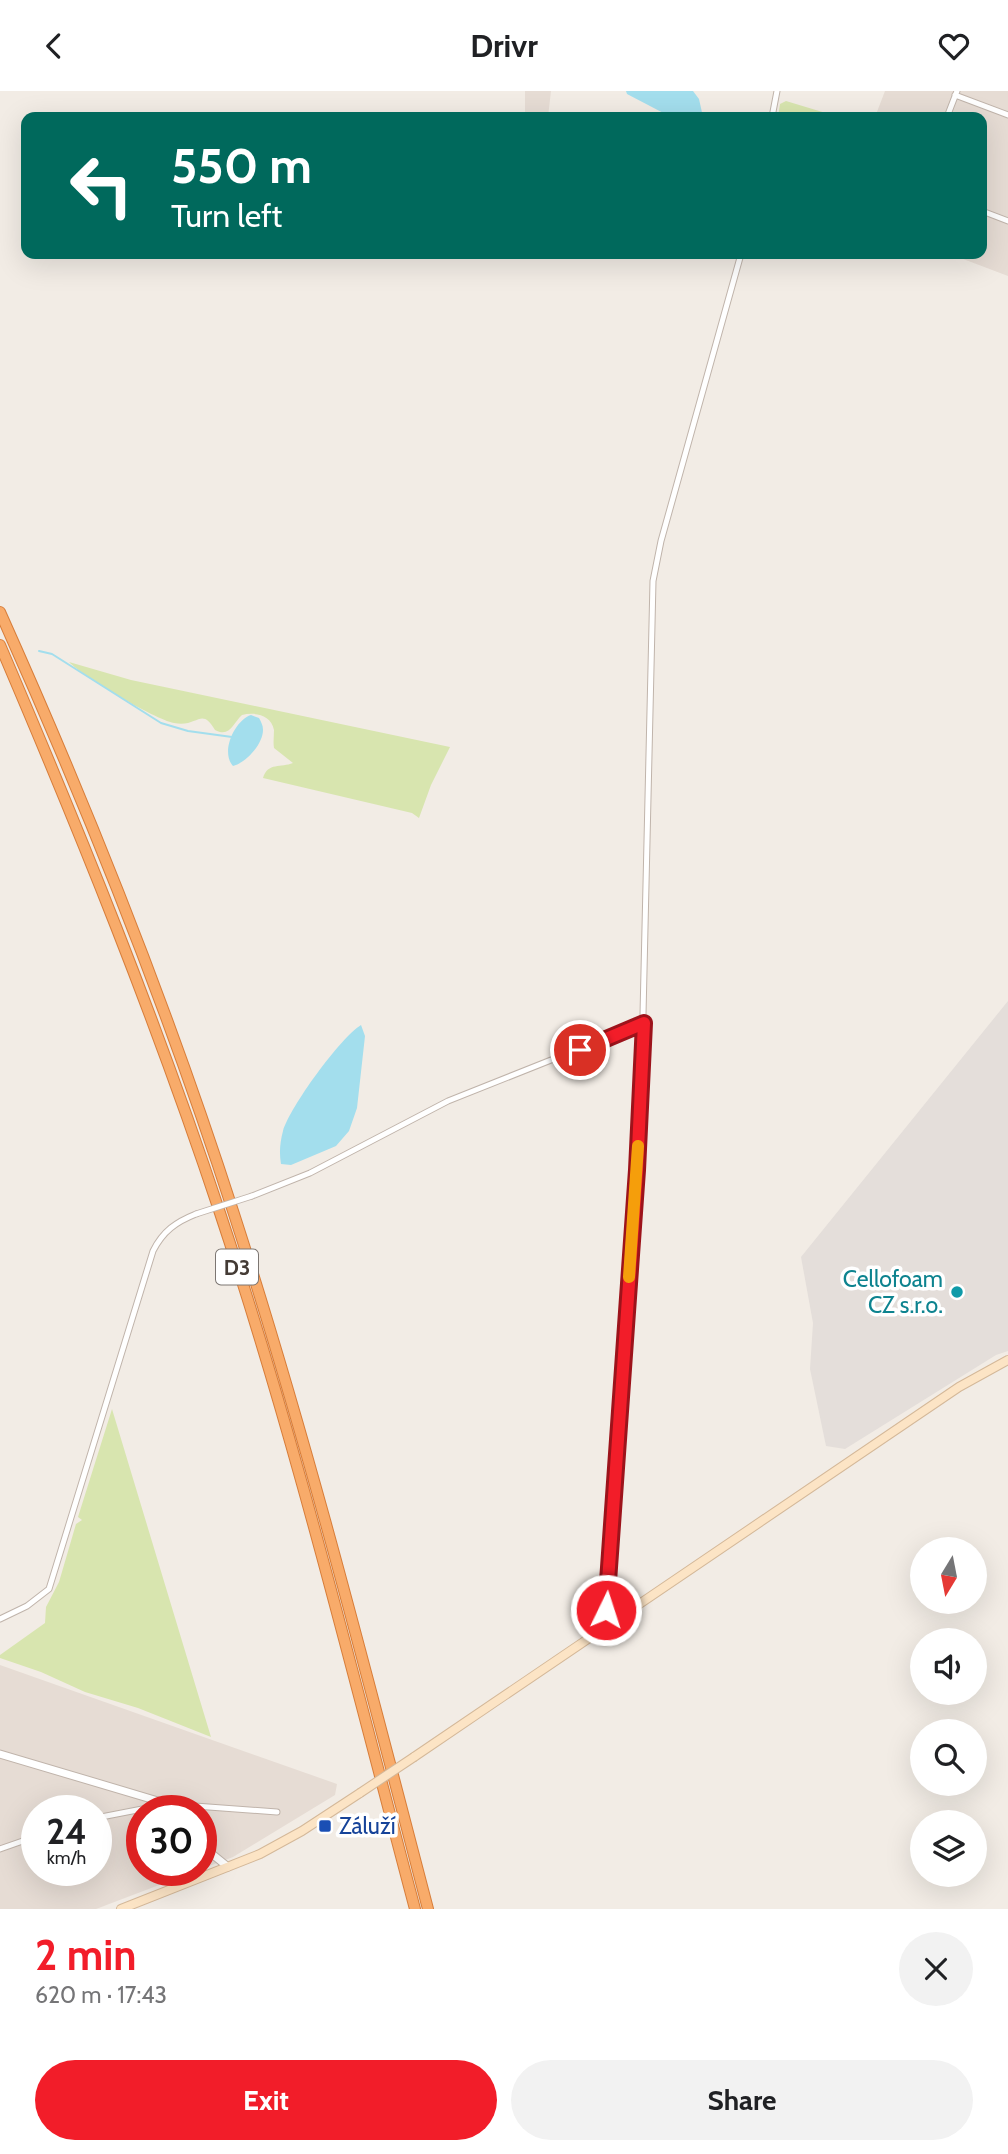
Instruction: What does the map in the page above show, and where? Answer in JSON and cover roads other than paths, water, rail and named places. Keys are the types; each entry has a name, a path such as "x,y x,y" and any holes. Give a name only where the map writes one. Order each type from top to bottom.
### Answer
{"highway":[{"name":"D3","path":"0,612 129,919 234,1213 304,1444 428,1909"},
{"name":"D3","path":"0,645 108,901 221,1216 287,1434 415,1909"}],"main road":[{"path":"121,1909 260,1854 302,1831 959,1387 1008,1360"}],"street":[{"path":"773,112 777,91"},
{"path":"949,112 956,93 1008,115"},
{"path":"987,213 1008,221"},
{"path":"608,1626 606,1610 637,1170 644,1023 653,581 661,541 740,259"},
{"path":"0,1619 27,1606 48,1589 153,1251 160,1237 177,1222 310,1173 433,1108 644,1023"},
{"path":"0,1754 128,1795"},
{"path":"217,1810 277,1812"},
{"path":"0,1849 21,1842"},
{"path":"217,1858 228,1867"}],"water":[{"path":"626,91 693,91 699,99 702,112 661,112"},
{"path":"251,715 259,718 263,727 260,741 253,752 233,766 228,753 231,737 240,723"},
{"path":"361,1025 365,1036 357,1108 349,1131 336,1146 291,1165 281,1164 282,1135 295,1106 329,1058"}],"waterway":[{"path":"39,651 52,654 161,723 188,731 232,737"}],"place":[{"name":"Cellofoam CZ s.r.o.","path":"957,1292"},
{"name":"Záluží","path":"325,1826"}]}
